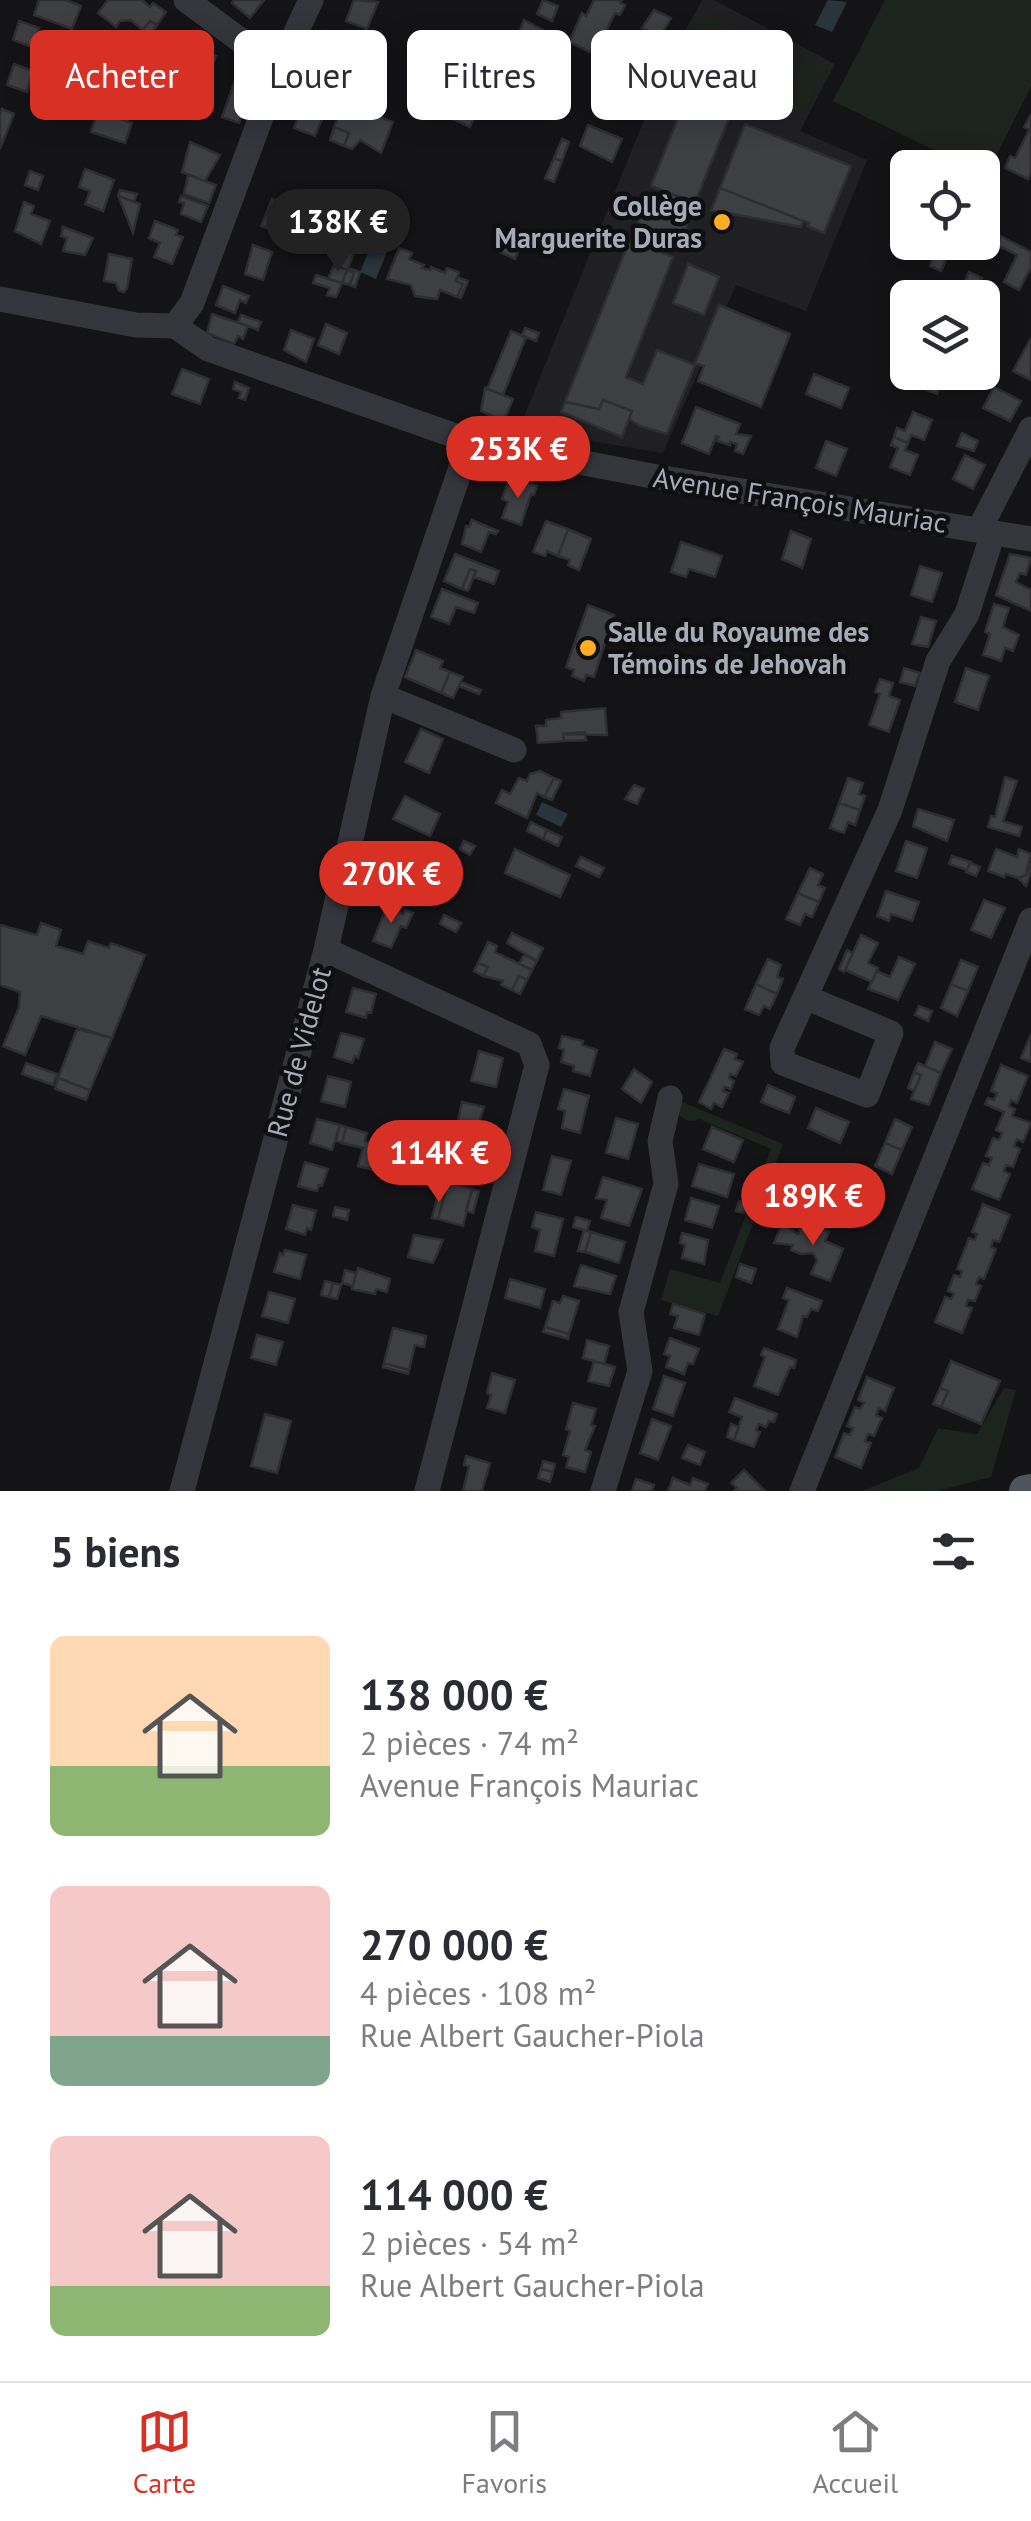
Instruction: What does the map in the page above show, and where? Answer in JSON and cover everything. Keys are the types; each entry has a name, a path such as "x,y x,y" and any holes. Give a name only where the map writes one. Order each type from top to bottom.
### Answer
{"street":[{"path":"186,0 234,36"},
{"path":"297,30 311,0"},
{"path":"0,299 136,325 175,326 192,303 260,120"},
{"name":"Avenue François Mauriac","path":"175,326 208,349 470,441 1031,539"},
{"path":"805,997 891,1033 867,1095 783,1063 782,1048 805,997 890,810 938,661 967,614 986,531 1031,429"},
{"name":"Rue de Videlot","path":"182,1491 326,950 383,696 470,441"},
{"path":"383,696 514,750"},
{"path":"802,1491 1031,920"},
{"path":"326,950 529,1044 538,1065 427,1491"},
{"path":"603,1491 640,1371 631,1312 666,1184 660,1140 675,1114"}],"shaded area":[{"name":"Collège Marguerite Duras","path":"702,0 714,0 771,30 686,30"},
{"path":"828,0 847,2 832,32 815,25"},
{"path":"885,0 1031,0 1031,86 999,150 934,150 833,101"},
{"path":"704,11 742,30 694,30"},
{"name":"Collège Marguerite Duras","path":"793,42 835,64 800,131 867,160 806,311 736,285 663,453 519,429 644,120 793,120"},
{"path":"807,54 829,66 801,118 793,114 793,80"},
{"path":"373,241 389,247 376,279 360,272"},
{"path":"542,802 568,814 561,827 536,815"},
{"path":"677,1100 783,1144 718,1316 661,1300 670,1269 720,1283 771,1149 699,1119 685,1119 674,1110"},
{"path":"1004,1388 1016,1390 991,1477 937,1491 862,1491 919,1468 938,1428 977,1434"}],"building":[{"path":"39,0 66,0 81,6 72,29 34,15"},
{"path":"108,0 142,0 166,12 157,25 150,21 143,30 130,20 120,21 116,27 98,13"},
{"path":"264,0 250,18 232,3"},
{"path":"354,0 378,2 367,29 346,21"},
{"path":"543,0 558,6 552,21 537,14"},
{"path":"594,0 622,0 620,3 625,5 620,15 615,13 607,30 591,30 590,52 571,43 582,13 586,16"},
{"path":"654,10 671,18 664,30 642,28"},
{"path":"524,20 543,30 520,30"},
{"path":"19,21 39,28 30,30 30,46 13,40"},
{"path":"150,21 157,25 154,30 143,30"},
{"path":"14,64 30,70 27,92 7,85"},
{"path":"234,84 234,120 240,120 239,123 222,117"},
{"path":"2,109 14,114 0,149 0,114"},
{"path":"1031,114 1028,179 1005,168 1010,156 1015,158 1029,130 1024,127"},
{"path":"95,120 132,123 125,143 91,132"},
{"path":"297,120 322,120 315,136 294,128"},
{"path":"337,120 393,122 381,153 360,140 352,149 344,146 349,133 334,127"},
{"path":"455,120 473,120 470,127"},
{"path":"677,120 728,120 695,203 651,186"},
{"path":"745,124 851,166 824,233 807,226 809,223 720,188"},
{"path":"588,125 622,139 612,162 580,146"},
{"path":"334,127 349,133 344,146 330,140"},
{"path":"562,139 569,142 562,161 554,158"},
{"path":"190,142 220,155 205,181 182,172"},
{"path":"554,158 562,161 554,182 545,178"},
{"path":"85,169 114,180 103,211 85,204 90,191 79,187"},
{"path":"30,171 43,176 38,190 25,185"},
{"path":"188,175 216,185 209,203 184,194"},
{"path":"720,188 803,221 801,227 711,210"},
{"path":"120,190 137,194 134,202 118,196"},
{"path":"672,194 681,198 688,231 674,243 655,243 640,229 636,211 651,200 669,200"},
{"path":"181,196 208,206 201,222 181,214"},
{"path":"119,198 140,204 133,233"},
{"path":"272,199 291,206 280,233 261,226"},
{"path":"24,202 34,206 31,214 50,221 41,244 15,231"},
{"path":"155,221 178,230 176,235 183,237 172,264 154,257 160,243 149,238"},
{"path":"63,227 93,238 85,255 63,251 67,238 61,236"},
{"path":"510,227 525,233 515,259 500,252"},
{"path":"347,231 361,236 347,270 334,265"},
{"path":"1000,238 1031,252 1031,267 1019,290 1004,282 1017,255 1000,246"},
{"path":"630,239 673,257 626,377 643,384 657,350 695,365 667,434 640,426 629,419 632,411 603,400 599,409 565,402"},
{"path":"253,245 272,252 263,280 245,274"},
{"path":"399,248 412,253 409,259 424,265 422,268 459,272 456,281 463,284 457,297 440,290 437,299 415,296 411,285 387,279"},
{"path":"109,254 132,259 124,292 119,291 116,283 104,281"},
{"path":"932,260 946,260 941,271 930,266"},
{"path":"688,264 719,277 704,315 673,303"},
{"path":"334,265 347,270 342,283 328,279"},
{"path":"348,268 360,272 355,287 347,284 354,273"},
{"path":"347,270 354,273 350,284 342,283"},
{"path":"969,272 982,278 981,280 966,280"},
{"path":"316,275 342,283 336,297 327,295 330,288 313,283"},
{"path":"457,277 468,281 461,298 457,297 463,284 456,281"},
{"path":"223,286 249,296 246,303 240,300 235,313 216,305"},
{"path":"719,305 790,334 761,407 698,381 704,366 695,363"},
{"path":"212,314 248,326 243,339 238,336 234,344 207,333"},
{"path":"241,315 261,322 258,330 238,322"},
{"path":"326,324 347,333 339,354 318,345"},
{"path":"525,328 539,333 536,341 522,336"},
{"path":"291,330 314,339 306,362 284,350"},
{"path":"511,331 526,337 503,395 487,389"},
{"path":"1031,338 1031,380 1013,371"},
{"path":"182,369 209,379 200,404 172,394"},
{"path":"814,374 849,388 841,408 806,394"},
{"path":"235,382 249,388 245,400 239,398 241,392 233,389"},
{"path":"485,388 513,399 504,421 481,411"},
{"path":"992,390 1021,401 1010,421 983,408"},
{"path":"603,400 632,411 622,437 561,412 565,402 599,409"},
{"path":"696,407 740,424 736,434 751,436 743,454 735,451 737,444 717,441 716,436 709,454 682,443"},
{"path":"913,412 932,420 924,440 911,435 908,443 894,437 897,428 905,431"},
{"path":"962,433 978,441 974,451 957,446"},
{"path":"894,437 908,443 905,450 918,455 910,475 890,467 898,448 891,445"},
{"path":"826,441 847,449 836,476 816,468"},
{"path":"965,455 985,465 973,489 953,479"},
{"path":"520,480 537,486 521,525 502,518 508,502 502,499 507,485 516,489"},
{"path":"472,520 498,531 489,532 481,552 462,544 466,526"},
{"path":"546,521 568,529 558,556 547,551 545,556 533,552"},
{"path":"568,529 591,539 579,570 568,565 570,560 558,556"},
{"path":"791,531 811,539 802,568 782,559"},
{"path":"681,542 722,556 715,577 689,569 686,577 671,572"},
{"path":"455,554 499,571 494,584 474,577 476,571 470,569 462,589 444,581"},
{"path":"1010,554 1031,558 1026,575 1020,573 1016,582 1031,590 1031,611 996,595"},
{"path":"920,566 942,573 932,602 911,595"},
{"path":"470,569 476,571 468,591 462,589"},
{"path":"442,589 478,603 474,613 456,607 449,624 431,617"},
{"path":"994,604 1009,608 1003,627 1019,635 1013,651 1005,648 1001,661 983,655"},
{"name":"Salle du Royaume des Témoins de Jehovah","path":"588,605 614,615 594,677 586,675 584,681 572,676 574,670 566,667"},
{"path":"921,617 936,621 928,647 912,644"},
{"path":"416,650 443,661 440,668 450,672 441,693 405,677"},
{"path":"904,668 920,673 915,686 900,682"},
{"path":"966,668 989,676 978,710 955,702"},
{"path":"450,672 463,677 453,698 441,693"},
{"path":"880,679 893,683 889,696 900,700 889,732 869,725 880,694 875,692"},
{"path":"461,682 481,690 479,694 459,686"},
{"path":"605,708 607,735 563,734 564,741 538,743 536,726 546,726 546,720 561,718 561,712"},
{"path":"421,729 443,739 429,773 405,762"},
{"path":"585,732 586,740 564,741 563,734"},
{"path":"540,771 554,778 544,797 537,793 527,818 496,803 502,790 510,794 519,778 527,781 530,774"},
{"path":"1005,777 1017,781 1003,821 1022,827 1019,836 988,827 991,816 995,817"},
{"path":"554,778 561,781 552,800 544,797"},
{"path":"848,778 863,783 859,794 865,796 860,810 839,803"},
{"path":"634,785 644,789 637,804 625,799"},
{"path":"405,796 440,814 430,836 393,819"},
{"path":"839,803 860,810 855,825 848,822 844,833 830,828"},
{"path":"918,809 954,820 947,841 913,826"},
{"path":"531,822 547,830 543,839 527,831"},
{"path":"547,830 562,837 558,846 543,839"},
{"path":"464,841 475,846 470,855 460,849"},
{"path":"906,841 927,848 917,878 896,871"},
{"path":"399,845 443,869 434,886 390,865"},
{"path":"515,849 570,875 560,897 505,873"},
{"path":"996,849 1017,857 1019,849 1031,854 1026,875 1004,877 988,871"},
{"path":"952,856 971,862 967,870 949,864"},
{"path":"581,857 604,868 599,877 576,866"},
{"path":"970,863 980,867 976,876 966,872"},
{"path":"1031,863 1026,886 1018,878 1026,875"},
{"path":"810,868 823,874 818,885 825,888 819,902 798,893"},
{"path":"886,891 919,902 912,921 891,914 889,921 877,916"},
{"path":"798,893 819,902 812,917 805,914 800,925 786,919"},
{"path":"984,900 1005,908 991,938 971,930"},
{"path":"387,906 403,914 405,910 413,913 406,928 401,926 391,948 373,941"},
{"path":"444,915 461,923 456,932 440,924"},
{"path":"41,923 61,930 56,946 83,954 88,941 109,948 111,943 145,955 112,1038 41,1016 25,1055 3,1046 19,1007 20,992 0,985 0,925 37,935"},
{"path":"512,933 543,948 537,961 507,943"},
{"path":"861,935 878,943 868,963 878,968 872,982 845,970"},
{"path":"488,942 497,946 495,952 532,970 527,980 519,976 512,990 501,985 503,981 483,976 488,967 478,963"},
{"path":"847,950 853,953 844,972 839,969"},
{"path":"524,955 537,961 532,970 519,964"},
{"path":"899,957 915,964 898,1000 868,989 877,971 890,977"},
{"path":"768,959 781,965 777,977 783,979 777,994 756,984"},
{"path":"961,960 978,967 968,991 951,984"},
{"path":"478,963 488,967 483,976 474,971"},
{"path":"519,976 527,980 520,994 512,990"},
{"path":"756,984 777,994 770,1009 764,1006 759,1015 745,1009"},
{"path":"951,984 968,991 957,1016 941,1008"},
{"path":"353,988 376,994 366,1018 346,1012"},
{"path":"919,1006 932,1011 928,1021 915,1015"},
{"path":"77,1029 112,1038 90,1090 58,1078"},
{"path":"341,1033 364,1039 358,1058 355,1056 352,1063 334,1057"},
{"path":"1031,1034 1031,1062 1021,1058"},
{"path":"562,1036 583,1041 582,1045 597,1050 590,1076 561,1062"},
{"path":"935,1042 952,1049 941,1073 925,1066"},
{"path":"724,1049 737,1054 735,1059 743,1062 736,1076 730,1074 734,1081 731,1089 725,1087 723,1091 729,1093 722,1107 714,1103 711,1109 699,1102"},
{"path":"479,1051 503,1058 496,1087 471,1081"},
{"path":"26,1063 57,1074 53,1085 22,1074"},
{"path":"918,1063 941,1073 929,1105 911,1099 921,1075 914,1072"},
{"path":"1001,1065 1028,1076 1017,1103 1011,1100 1009,1106 1015,1109 1012,1116 1031,1123 1023,1142 1017,1139 1014,1146 1020,1149 1013,1167 1006,1165 1004,1171 1010,1174 999,1200 972,1189 983,1163 989,1165 992,1158 986,1156 993,1138 999,1140 1002,1133 996,1130 1004,1112 985,1104 988,1098 994,1100 997,1093 991,1091"},
{"path":"634,1069 652,1082 641,1103 622,1089"},
{"path":"914,1072 921,1075 914,1091 908,1088"},
{"path":"328,1076 351,1082 345,1107 321,1101"},
{"path":"58,1078 90,1090 86,1100 55,1089"},
{"path":"768,1085 795,1097 789,1113 761,1102"},
{"path":"564,1089 589,1096 580,1133 562,1128 565,1111 558,1109"},
{"path":"462,1102 484,1107 475,1135 456,1130"},
{"path":"816,1108 849,1122 840,1143 808,1128"},
{"path":"616,1118 638,1124 628,1159 606,1153"},
{"path":"317,1119 340,1125 332,1150 310,1143"},
{"path":"895,1119 912,1127 902,1150 885,1143"},
{"path":"340,1125 346,1127 342,1143 336,1141"},
{"path":"346,1127 367,1133 365,1141 411,1152 404,1178 358,1166 363,1148 342,1143"},
{"path":"712,1127 743,1140 734,1162 703,1149"},
{"path":"885,1143 902,1150 892,1174 875,1166"},
{"path":"446,1145 466,1150 464,1159 473,1161 472,1167 486,1171 484,1181 460,1175 463,1165 450,1162 451,1156 444,1154"},
{"path":"552,1156 571,1161 561,1195 543,1190"},
{"path":"305,1162 328,1169 317,1191 298,1186"},
{"path":"699,1164 734,1174 727,1197 692,1186"},
{"path":"603,1177 642,1189 629,1226 601,1218 607,1200 596,1198"},
{"path":"853,1177 869,1183 863,1198 857,1196 851,1211 858,1214 854,1226 837,1220 841,1209 815,1199 823,1178 849,1188"},
{"path":"448,1182 472,1189 463,1226 438,1219"},
{"path":"869,1183 881,1187 877,1197 865,1193"},
{"path":"472,1189 479,1191 473,1213 466,1211"},
{"path":"439,1190 445,1192 438,1219 432,1218"},
{"path":"691,1198 719,1206 712,1228 685,1220"},
{"path":"739,1201 747,1203 744,1213 736,1211"},
{"path":"983,1204 1010,1215 999,1242 993,1240 991,1247 996,1249 984,1279 979,1277 976,1284 981,1286 975,1301 968,1300 966,1306 972,1308 962,1333 935,1322 945,1297 951,1299 954,1294 948,1291 954,1275 960,1277 962,1271 957,1269 969,1238 975,1240 977,1234 972,1232"},
{"path":"293,1205 316,1211 311,1230 307,1228 305,1235 286,1229"},
{"path":"335,1207 349,1210 347,1220 333,1216"},
{"path":"536,1212 563,1219 554,1256 535,1251 540,1230 532,1227"},
{"path":"576,1217 590,1221 587,1231 573,1227"},
{"path":"803,1222 829,1232 825,1241 843,1249 830,1281 811,1274 817,1260 813,1253 801,1254 791,1250 793,1245 774,1243 782,1224 798,1234"},
{"path":"584,1230 591,1232 585,1252 578,1251"},
{"path":"591,1232 625,1242 619,1263 585,1252"},
{"path":"682,1233 708,1240 704,1264 682,1258"},
{"path":"414,1235 443,1240 433,1263 408,1257"},
{"path":"285,1250 306,1255 300,1279 274,1272 280,1253 283,1255"},
{"path":"740,1264 756,1269 751,1283 736,1277"},
{"path":"581,1265 616,1276 610,1294 574,1286"},
{"path":"358,1268 390,1279 387,1292 376,1289 375,1294 352,1289"},
{"path":"345,1270 356,1273 353,1286 342,1283"},
{"path":"510,1279 545,1289 540,1308 505,1298"},
{"path":"325,1281 333,1283 329,1297 321,1295"},
{"path":"333,1283 341,1285 337,1299 329,1297"},
{"path":"787,1288 822,1301 818,1311 811,1309 807,1317 803,1316 797,1337 778,1329 789,1300 783,1298"},
{"path":"269,1292 295,1299 288,1323 262,1316"},
{"path":"563,1296 579,1301 569,1334 545,1327 553,1301 560,1303"},
{"path":"673,1304 705,1314 699,1335 674,1328 678,1316 670,1314"},
{"path":"545,1327 569,1334 568,1339 543,1332"},
{"path":"393,1328 426,1336 424,1347 415,1345 409,1370 384,1363"},
{"path":"257,1335 283,1342 276,1365 251,1358"},
{"path":"670,1338 699,1349 684,1374 666,1367 670,1356 664,1354"},
{"path":"587,1340 609,1346 604,1364 583,1358"},
{"path":"764,1348 796,1360 778,1395 754,1386 765,1357 761,1355"},
{"path":"594,1361 615,1367 609,1386 588,1381"},
{"path":"951,1361 1000,1381 981,1424 941,1407 948,1391 940,1388"},
{"path":"384,1363 409,1370 408,1374 383,1367"},
{"path":"492,1373 515,1380 505,1413 487,1408"},
{"path":"664,1376 685,1383 673,1416 653,1409"},
{"path":"867,1377 894,1388 885,1411 879,1408 876,1415 882,1418 874,1436 868,1434 865,1441 871,1443 861,1468 835,1457 844,1433 850,1435 853,1428 847,1426 855,1407 860,1409 864,1403 858,1400"},
{"path":"940,1388 948,1391 941,1407 933,1404"},
{"path":"735,1398 777,1414 766,1427 759,1424 754,1447 734,1440 742,1417 729,1412"},
{"path":"573,1403 596,1409 591,1425 595,1426 585,1450 591,1452 585,1472 566,1467 569,1457 563,1455"},
{"path":"265,1414 291,1421 277,1473 251,1466"},
{"path":"652,1419 671,1426 658,1460 640,1453"},
{"path":"731,1424 739,1427 734,1440 727,1437"},
{"path":"688,1445 705,1452 700,1465 682,1458"},
{"path":"466,1456 490,1463 482,1491 463,1491 469,1466 464,1465"},
{"path":"543,1461 555,1464 553,1472 541,1469"},
{"path":"541,1469 553,1472 550,1482 538,1478"},
{"path":"744,1470 765,1491 734,1491 737,1488 731,1483"},
{"path":"673,1478 690,1485 693,1478 708,1484 705,1491 668,1491"},
{"path":"636,1479 654,1485 652,1491 632,1491"}],"place":[{"name":"Collège Marguerite Duras","path":"722,222"},
{"name":"Salle du Royaume des Témoins de Jehovah","path":"588,648"}]}
